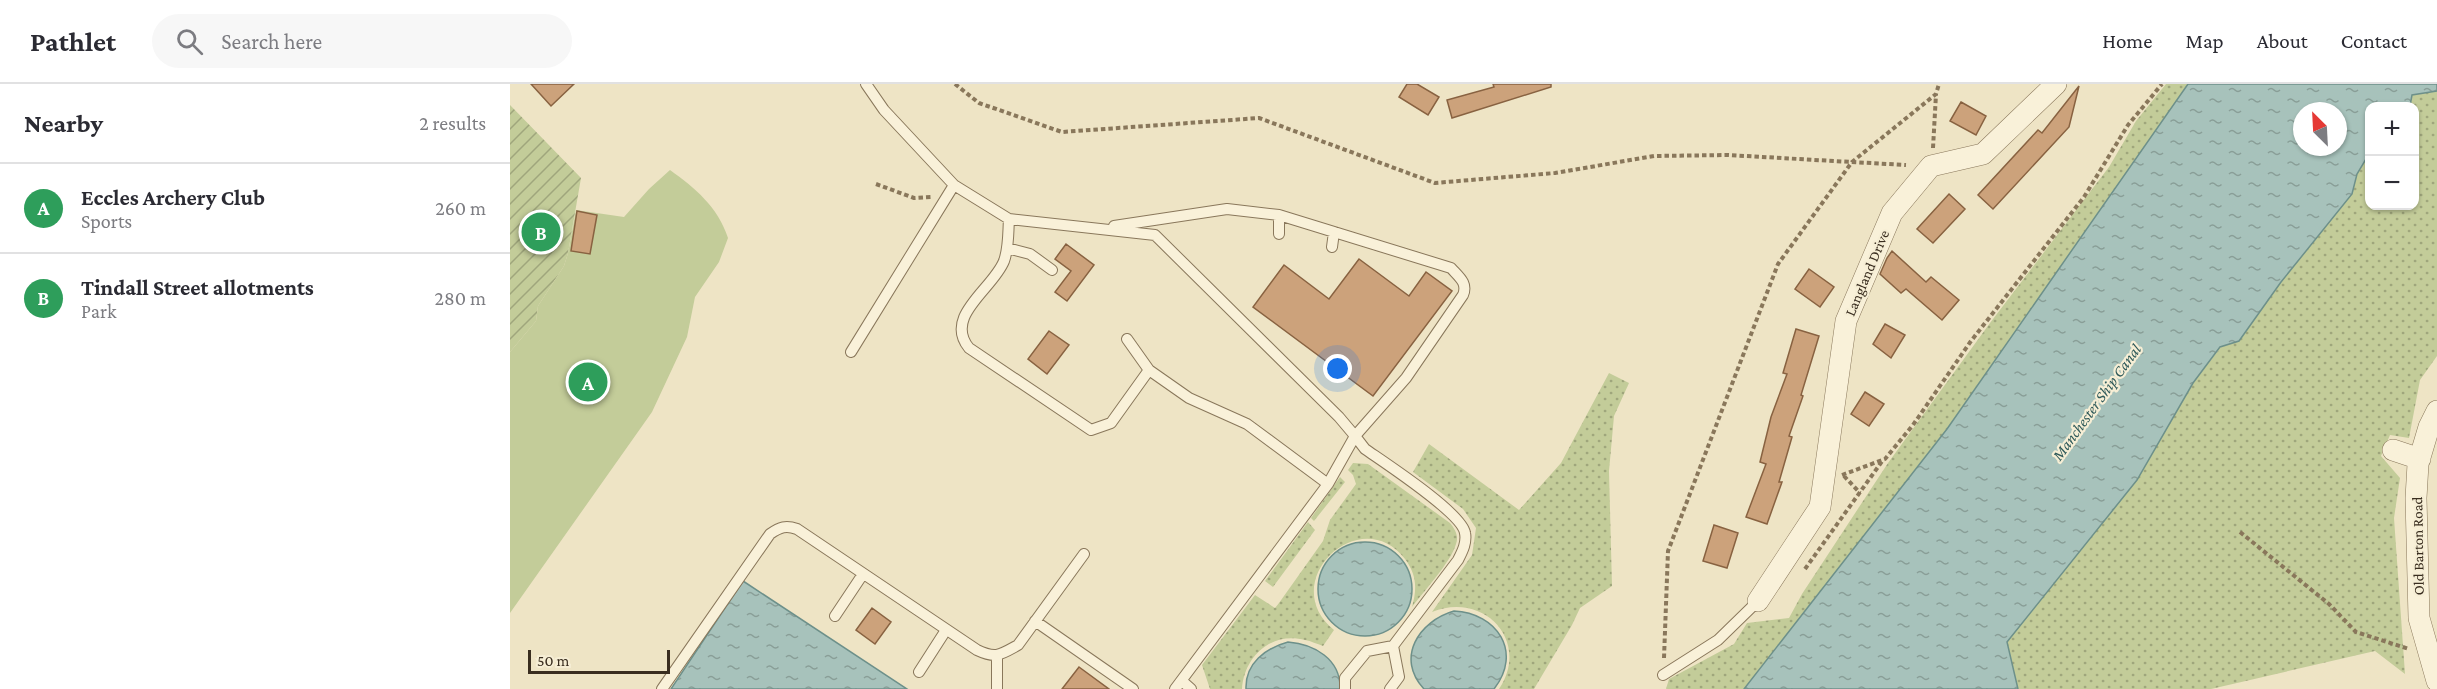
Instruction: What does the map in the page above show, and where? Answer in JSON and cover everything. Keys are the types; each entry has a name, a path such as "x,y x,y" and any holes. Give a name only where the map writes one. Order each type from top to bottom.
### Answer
{"street":[{"path":"1931,166 1983,154 2056,84"},
{"name":"Langland Drive","path":"1758,601 1820,507 1834,477 1846,321 1892,213 1931,166"},
{"name":"Old Barton Road","path":"2434,683 2419,618 2416,498 2420,459 2429,427 2437,411"},
{"path":"2393,450 2420,459"}],"lane":[{"path":"867,84 884,110 954,185 1009,219 1155,235 1339,417 1365,449 1455,517 1466,534 1465,544 1458,560 1392,646 1367,651 1346,678 1345,689"},
{"path":"851,352 954,185"},
{"path":"1099,229 1227,209 1279,215 1451,268 1464,283 1466,290 1406,378 1355,436 1328,484 1179,685 1191,689"},
{"path":"1279,215 1280,234"},
{"path":"1009,219 1007,248 1003,263 968,309 961,326 961,339 969,348 1091,430 1111,423 1149,370"},
{"path":"1332,247 1334,232"},
{"path":"1007,248 1030,254 1053,270"},
{"path":"1127,339 1149,370 1189,398 1246,424 1328,484"},
{"path":"662,689 770,534 779,528 787,526 797,529 946,630 977,650 991,656 1018,645 1084,554"},
{"path":"835,616 863,574"},
{"path":"1663,675 1719,640 1758,601"},
{"path":"1035,621 1133,689"},
{"path":"919,672 946,630"},
{"path":"1390,689 1399,677 1392,646"},
{"path":"997,655 997,689"}],"path":[{"path":"955,84 979,103 1062,132 1259,118 1435,183 1555,173 1654,156 1727,155 1931,166 1936,94 1939,84"},
{"path":"1799,577 1885,459 1913,425 1971,341 2084,196 2128,125 2162,84"},
{"path":"1663,675 1668,550 1778,264 1852,162 1936,94"},
{"path":"876,184 914,198 947,197"},
{"path":"1834,477 1885,459"},
{"path":"1834,477 1860,493"},
{"path":"2240,532 2329,604 2356,632 2386,640 2429,657"}],"green space":[{"path":"2166,84 2188,84 1947,429 1744,689 1666,689 1669,679 1734,644 1747,623 1789,618 1802,594 1888,463 1990,323 2109,167 2136,121"},
{"path":"2437,91 2437,356 2420,380 2409,438 2390,435 2381,456 2400,478 2394,518 2405,674 2375,651 2211,689 2018,689 2007,642 2137,480 2193,383 2221,347 2239,341 2281,282 2351,194 2357,174 2365,161 2365,210 2419,210 2419,102 2411,102 2412,95"},
{"path":"510,105 581,178 564,266 538,306 536,321 510,352"},
{"path":"670,170 705,199 724,227 728,238 719,262 695,297 687,337 652,412 510,613 510,352 536,321 538,306 564,266 576,210 624,217"},
{"path":"1609,373 1629,383 1614,416 1609,471 1612,586 1580,608 1534,689 1499,689 1507,671 1509,654 1506,638 1497,625 1484,614 1469,608 1451,607 1432,612 1472,555 1476,528 1463,509 1413,472 1429,444 1519,510 1561,463"},
{"path":"1353,463 1368,464 1450,523 1457,538 1449,559 1412,607 1415,582 1405,559 1387,543 1367,539 1347,543 1330,555 1319,571 1314,590 1318,611 1334,630 1323,646 1307,640 1281,639 1262,649 1254,657 1244,677 1242,689 1210,689 1202,665 1255,595 1275,608 1279,603 1323,541 1330,520 1356,484 1353,475 1348,470"},
{"path":"1340,477 1345,482 1314,521 1311,518"},
{"path":"1308,522 1315,530 1273,587 1265,581"}],"water":[{"name":"Manchester Ship Canal","path":"2188,84 2437,84 2437,91 2412,95 2411,102 2365,102 2365,161 2357,174 2352,194 2281,282 2239,341 2220,347 2193,383 2137,480 2007,642 2018,689 1744,689 1947,429"},
{"path":"1365,542 1383,546 1398,556 1408,571 1412,589 1408,607 1398,622 1383,632 1365,636 1347,632 1332,622 1322,607 1318,589 1322,571 1332,556 1347,546"},
{"path":"743,581 907,689 671,689"},
{"path":"1454,611 1469,613 1482,619 1501,637 1506,661 1502,675 1494,689 1424,689 1416,677 1412,665 1415,642 1430,623"},
{"path":"1288,642 1307,646 1331,661 1339,678 1340,689 1246,689 1249,672 1258,658 1272,648"}],"building":[{"path":"531,84 574,84 551,106"},
{"path":"1407,84 1417,84 1439,97 1428,115 1399,97"},
{"path":"1493,84 1551,84 1551,87 1452,118 1447,100 1494,87"},
{"path":"2079,86 2069,127 1993,209 1978,195 2038,130 2042,133"},
{"path":"1961,102 1986,116 1976,135 1950,121"},
{"path":"1949,194 1965,209 1933,243 1917,229"},
{"path":"577,211 597,215 590,254 571,251"},
{"path":"1066,244 1094,265 1067,301 1055,292 1071,271 1055,259"},
{"path":"1892,251 1926,282 1931,277 1959,300 1942,320 1906,289 1901,293 1880,274"},
{"path":"1359,259 1409,296 1426,272 1452,291 1373,396 1253,307 1284,265 1329,299"},
{"path":"1809,269 1834,287 1820,307 1795,289"},
{"path":"1885,324 1905,335 1891,358 1873,344"},
{"path":"1796,329 1819,336 1801,395 1803,396 1789,436 1792,437 1779,482 1782,482 1767,524 1746,517 1766,464 1760,462 1771,417 1787,374 1783,373"},
{"path":"1049,331 1069,345 1047,374 1028,359"},
{"path":"1865,392 1884,404 1869,426 1851,414"},
{"path":"1714,525 1738,533 1727,568 1703,561"},
{"path":"872,608 891,622 875,644 856,630"},
{"path":"1079,667 1109,689 1062,689"}],"place":[{"name":"Tindall Street allotments","path":"541,232"},
{"name":"Eccles Archery Club","path":"588,382"}]}
